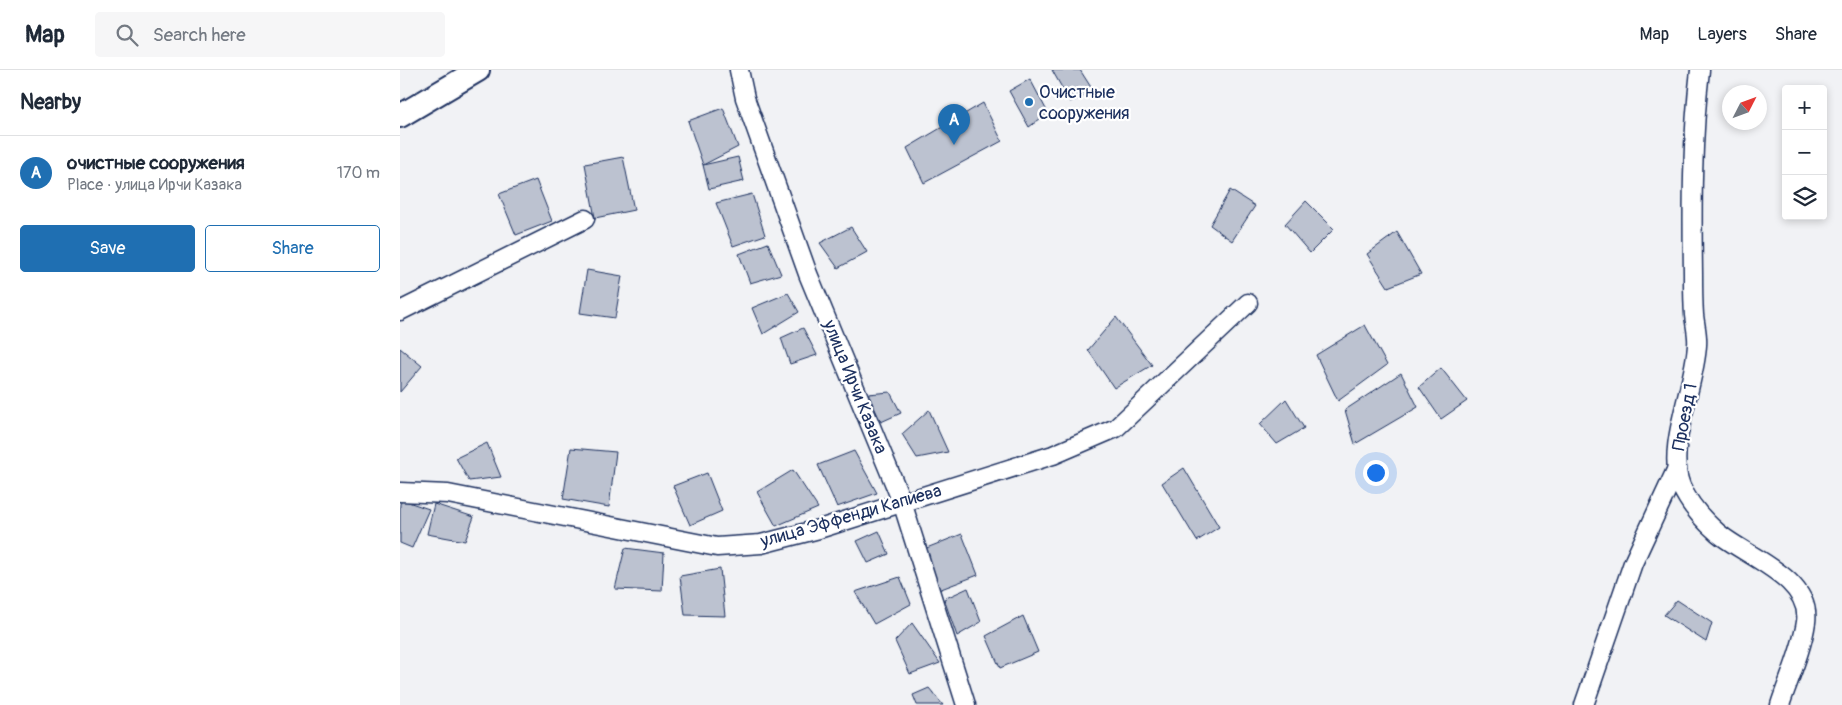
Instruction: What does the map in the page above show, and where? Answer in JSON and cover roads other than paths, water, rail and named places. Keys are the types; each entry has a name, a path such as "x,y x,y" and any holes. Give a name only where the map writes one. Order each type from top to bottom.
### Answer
{"street":[{"path":"400,116 478,70"},
{"name":"улица Ирчи Казака","path":"738,70 744,98 808,274 902,502 966,705"},
{"name":"Проезд 1","path":"1700,70 1694,118 1692,195 1694,314 1697,344 1692,381 1676,450 1677,468 1680,485 1691,504 1705,521 1719,534 1761,560 1797,590 1805,604 1806,621 1799,649 1780,705"},
{"path":"400,311 585,219"},
{"name":"улица Эффенди Капиева","path":"400,492 448,494 717,547 761,544 819,529 1053,454 1116,428 1248,303"},
{"path":"1584,705 1633,563 1677,468"}],"place":[{"name":"Очистные сооружения","path":"1029,102"},
{"name":"очистные сооружения","path":"954,145"}]}
